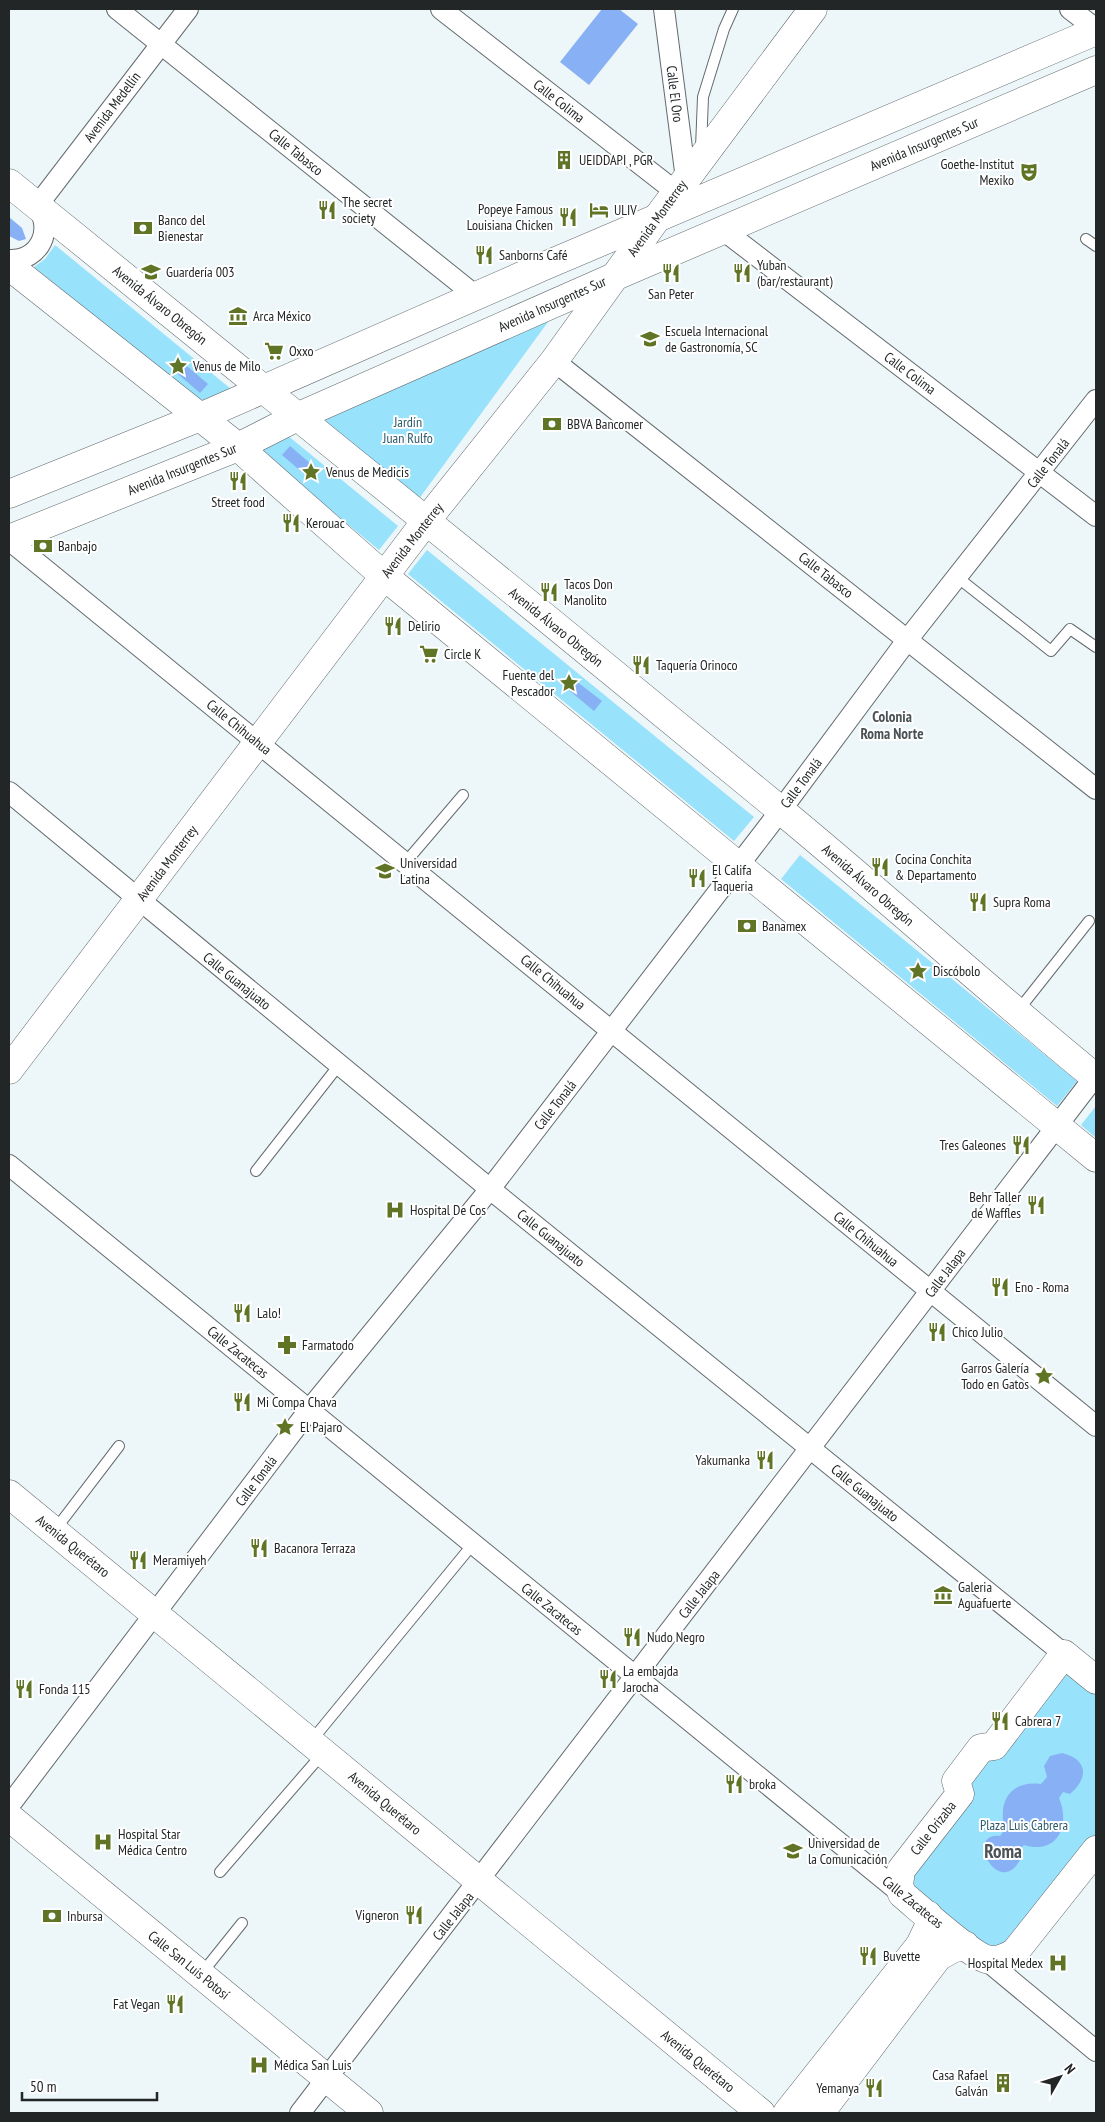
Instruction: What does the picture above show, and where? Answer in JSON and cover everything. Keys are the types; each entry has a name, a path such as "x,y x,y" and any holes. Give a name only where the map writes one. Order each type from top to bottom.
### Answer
{"main road":[{"name":"Avenida Monterrey","path":"9,1070 426,521 554,362 657,218 813,9"},
{"path":"9,494 200,417 476,296 1096,30"},
{"name":"Avenida Insurgentes Sur","path":"9,540 238,447 299,416 616,276 1096,70"},
{"name":"Avenida Álvaro Obregón","path":"9,183 299,416 781,810 1016,1012 1096,1076"},
{"path":"9,266 238,447 384,576 1096,1158"},
{"name":"Avenida Querétaro","path":"9,1494 762,2113"},
{"name":"Calle Guanajuato","path":"1064,1654 1096,1680"},
{"name":"Calle Orizaba","path":"902,1894 899,1885 901,1870 960,1794 956,1780 981,1748 994,1746 1064,1654"},
{"name":"Calle San Luis Potosí","path":"9,1817 369,2113"},
{"path":"820,2113 938,1957 952,1949 975,1952 998,1960 1015,1952 1096,1850"},
{"name":"Calle Zacatecas","path":"902,1894 975,1952"},
{"path":"787,2113 920,1945 929,1926 928,1915"}],"street":[{"name":"Calle Tabasco","path":"117,9 476,296"},
{"name":"Avenida Medellín","path":"36,206 188,9"},
{"name":"Calle Colima","path":"441,9 688,177"},
{"name":"Calle El Oro","path":"664,9 688,177"},
{"path":"1070,9 1096,30"},
{"path":"9,196 20,196 36,206 45,221 44,238 40,246 27,257 9,260"},
{"name":"Calle Colima","path":"723,230 1096,516"},
{"name":"Calle Tabasco","path":"554,362 908,639 1096,790"},
{"name":"Calle Tonalá","path":"9,1806 157,1614 309,1410 490,1189 781,810 908,639 1096,400"},
{"name":"Calle Chihuahua","path":"9,540 1096,1426"},
{"name":"Calle Guanajuato","path":"9,792 490,1189 1064,1654"},
{"name":"Calle Jalapa","path":"300,2113 480,1881 1096,1076"},
{"name":"Calle Zacatecas","path":"9,1165 902,1894"},
{"name":"Calle Zacatecas","path":"975,1952 1096,2051"}],"lane":[{"path":"688,177 703,97 724,29 734,9"},
{"path":"1086,239 1096,246"},
{"path":"957,577 1051,651 1070,629 1096,647"},
{"path":"405,863 464,795"},
{"path":"1016,1012 1089,921"},
{"path":"256,1171 339,1064"},
{"path":"55,1531 119,1446"},
{"path":"220,1872 473,1544"},
{"path":"201,1975 242,1923"}],"green space":[{"path":"55,245 231,389 201,404 34,267 45,259"},
{"name":"Jardín Juan Rulfo","path":"553,315 416,503 327,425 325,417"},
{"path":"287,435 398,526 379,550 258,450"},
{"path":"427,550 754,817 734,841 408,574"},
{"path":"800,855 1077,1081 1057,1106 781,879"},
{"path":"1096,1106 1096,1138 1081,1125"},
{"name":"Plaza Luis Cabrera","path":"1064,1654 1096,1680 1096,1850 998,1960 899,1878"}],"shaded area":[{"path":"602,9 619,9 638,24 589,85 560,62"},
{"path":"9,217 22,228 26,239 19,241 9,236"},
{"path":"180,360 208,384 200,393 172,369"},
{"path":"290,446 318,470 310,479 282,455"},
{"path":"572,678 602,701 594,711 565,687"},
{"path":"1062,1753 1071,1756 1081,1764 1083,1776 1070,1794 1063,1792 1059,1798 1063,1819 1062,1828 1058,1836 1053,1842 1045,1846 1024,1845 1018,1851 1020,1860 1011,1870 1003,1872 995,1868 988,1861 985,1844 990,1837 1000,1836 1005,1829 1003,1810 1009,1794 1022,1785 1041,1784 1047,1777 1044,1766 1050,1756"}],"place":[{"name":"UEIDDAPI , PGR","path":"564,160"},
{"name":"Goethe-Institut Mexiko","path":"1029,172"},
{"name":"The secret society","path":"327,210"},
{"name":"ULIV","path":"599,210"},
{"name":"Popeye Famous Louisiana Chicken","path":"568,217"},
{"name":"Banco del Bienestar","path":"143,228"},
{"name":"Sanborns Café","path":"484,255"},
{"name":"Guardería 003","path":"151,272"},
{"name":"San Peter","path":"671,273"},
{"name":"Yuban (bar/restaurant)","path":"742,273"},
{"name":"Arca México","path":"238,316"},
{"name":"Escuela Internacional de Gastronomía, SC","path":"650,339"},
{"name":"Oxxo","path":"274,351"},
{"name":"Venus de Milo","path":"178,366"},
{"name":"BBVA Bancomer","path":"552,424"},
{"name":"Venus de Medicis","path":"311,472"},
{"name":"Street food","path":"238,481"},
{"name":"Kerouac","path":"291,523"},
{"name":"Banbajo","path":"43,546"},
{"name":"Tacos Don Manolito","path":"549,592"},
{"name":"Delirio","path":"393,626"},
{"name":"Circle K","path":"429,654"},
{"name":"Taquería Orinoco","path":"641,665"},
{"name":"Fuente del Pescador","path":"569,683"},
{"name":"Cocina Conchita & Departamento","path":"880,867"},
{"name":"Universidad Latina","path":"385,871"},
{"name":"El Califa Taqueria","path":"697,878"},
{"name":"Supra Roma","path":"978,902"},
{"name":"Banamex","path":"747,926"},
{"name":"Discóbolo","path":"918,971"},
{"name":"Tres Galeones","path":"1021,1145"},
{"name":"Behr Taller de Waffles","path":"1036,1205"},
{"name":"Hospital De Cos","path":"395,1210"},
{"name":"Eno - Roma","path":"1000,1287"},
{"name":"Lalo!","path":"242,1313"},
{"name":"Chico Julio","path":"937,1332"},
{"name":"Farmatodo","path":"287,1345"},
{"name":"Garros Galería Todo en Gatos","path":"1044,1376"},
{"name":"Mi Compa Chava","path":"242,1402"},
{"name":"El Pajaro","path":"285,1427"},
{"name":"Yakumanka","path":"765,1460"},
{"name":"Bacanora Terraza","path":"259,1548"},
{"name":"Meramiyeh","path":"138,1560"},
{"name":"Galeria Aguafuerte","path":"943,1595"},
{"name":"Nudo Negro","path":"632,1637"},
{"name":"La embajda Jarocha","path":"608,1679"},
{"name":"Fonda 115","path":"24,1689"},
{"name":"Cabrera 7","path":"1000,1721"},
{"name":"broka","path":"734,1784"},
{"name":"Hospital Star Médica Centro","path":"103,1842"},
{"name":"Universidad de la Comunicación","path":"793,1851"},
{"name":"Vigneron","path":"414,1915"},
{"name":"Inbursa","path":"52,1916"},
{"name":"Buvette","path":"868,1956"},
{"name":"Hospital Medex","path":"1058,1963"},
{"name":"Fat Vegan","path":"175,2004"},
{"name":"Médica San Luis","path":"259,2065"},
{"name":"Casa Rafael Galván","path":"1003,2083"},
{"name":"Yemanya","path":"874,2088"}],"district":[{"name":"Colonia Roma Norte","path":"892,724"},
{"name":"Roma","path":"1003,1851"}]}
